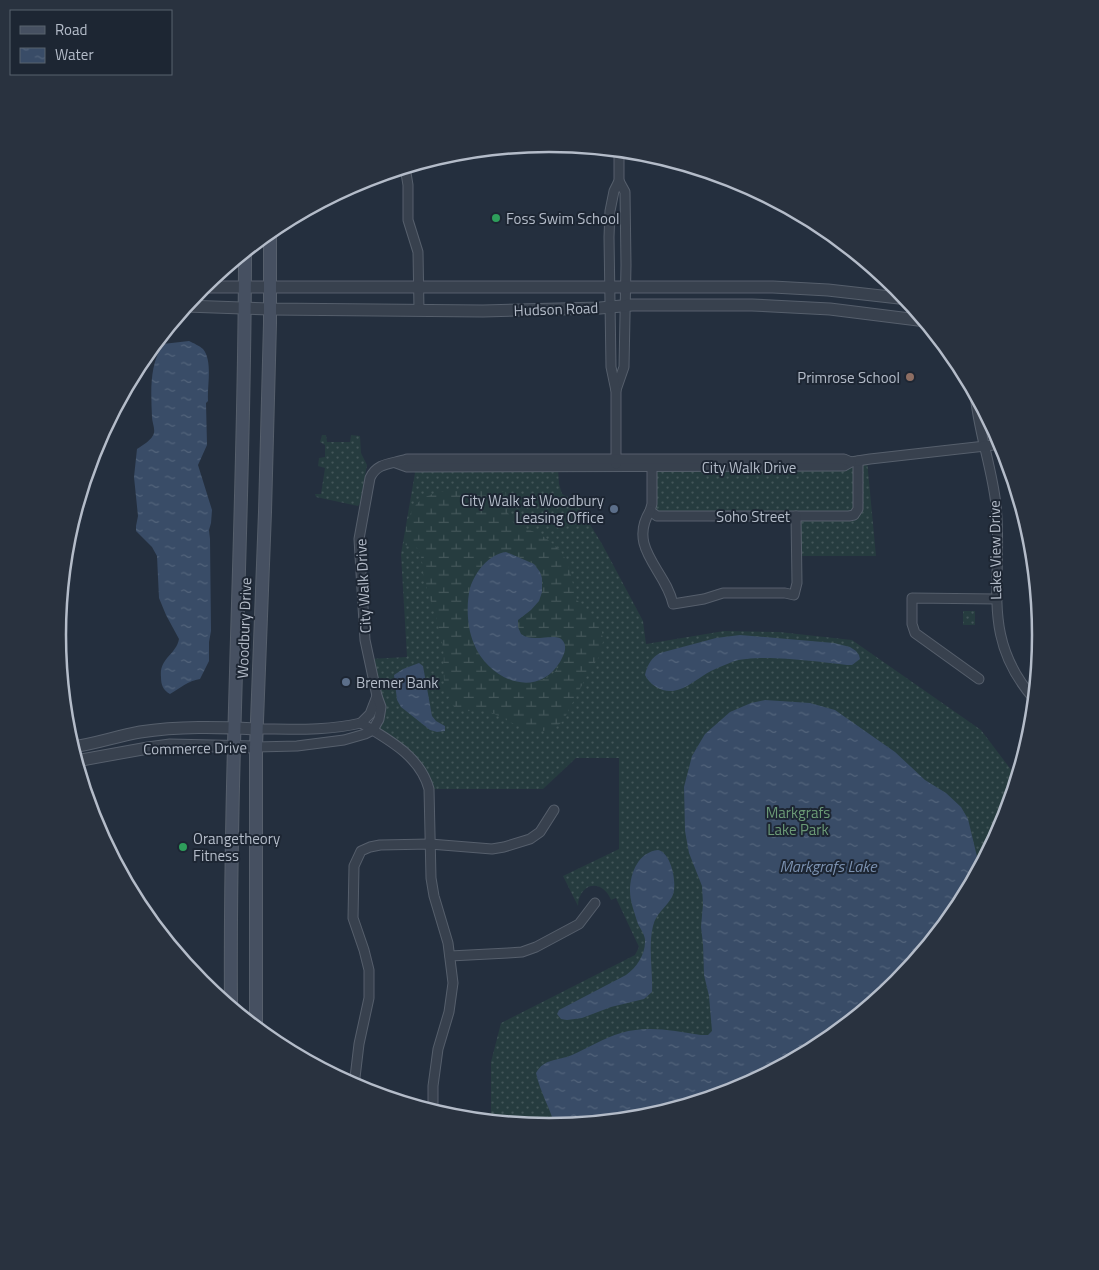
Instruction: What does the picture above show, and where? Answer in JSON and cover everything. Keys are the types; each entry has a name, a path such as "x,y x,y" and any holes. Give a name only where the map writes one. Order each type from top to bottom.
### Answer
{"main road":[{"name":"Woodbury Drive","path":"256,1019 256,747 265,512 270,241"},
{"name":"Woodbury Drive","path":"231,998 233,746 242,453 245,260"}],"street":[{"path":"616,463 616,391 611,367 609,287 610,211 614,192 619,181 619,157"},
{"path":"406,173 408,220 418,252 419,310"},
{"path":"616,391 624,367 625,306 625,192 619,181"},
{"name":"Hudson Road","path":"214,287 801,288 896,299"},
{"name":"Hudson Road","path":"195,306 270,310 499,311 625,306 752,305 806,307 916,320"},
{"name":"Lake View Drive","path":"978,412 996,506 998,625 1003,647 1012,668 1022,685 1030,691"},
{"name":"City Walk Drive","path":"373,730 381,710 366,640 359,534 371,475 382,465 396,463 407,467 652,463 844,466 854,462 994,445"},
{"name":"Soho Street","path":"650,511 661,516 854,515 858,507 854,462"},
{"path":"652,463 652,504 643,527 644,542 670,593 673,604 723,593 785,593 794,595 796,585 796,516"},
{"path":"979,679 916,635 912,624 912,598 997,599"},
{"path":"257,730 343,728 361,723 370,714 377,696"},
{"path":"361,723 412,758 424,775 429,789 431,878 434,896 448,942 453,983 449,1012 438,1049 433,1086 433,1104"},
{"name":"Commerce Drive","path":"80,746 124,735 180,728 257,730"},
{"path":"256,747 319,744 344,740 373,730"},
{"name":"Commerce Drive","path":"83,760 148,748 200,745 256,747"},
{"path":"354,1076 367,1013 370,986 368,963 353,918 354,866 361,851 370,846 380,845 430,844 492,849 517,844 530,839 540,832 554,810"},
{"path":"450,956 508,953 536,947 579,924 595,903"}],"green space":[{"path":"322,435 326,435 327,442 350,442 351,435 360,436 361,453 367,465 358,506 316,497 315,494 321,494 325,468 318,466 319,458 325,457 325,445 320,442"},
{"path":"867,460 876,556 797,556 796,517 661,516 651,509 652,467"},
{"name":"Markgrafs Lake Park","path":"416,467 558,468 562,494 568,497 571,502 575,500 602,544 643,621 646,644 724,631 779,632 852,640 981,730 1012,772 996,820 968,877 933,929 891,977 844,1018 818,1037 791,1054 763,1068 705,1093 644,1109 581,1117 550,1118 491,1114 491,1062 501,1023 635,955 639,947 616,898 611,900 602,888 592,886 582,892 578,906 563,876 619,849 619,758 576,758 543,789 429,789 424,775 373,730 379,719 369,659 407,657 401,554"},
{"path":"480,490 506,492 508,513 513,522 546,538 560,550 568,564 577,600 591,615 602,632 603,642 599,657 563,721 554,728 545,731 526,729 484,710 460,710 455,708 450,702 444,682 444,653 441,638 425,581 420,554 415,546 404,545 408,519 417,503 433,494 442,492","holes":["506,552 534,564 543,583 542,595 518,620 518,628 520,633 529,638 553,637 566,649 558,668 552,674 538,681 529,681 502,674 482,658 472,638 468,610 471,587 477,573 492,558"]},
{"path":"963,611 975,611 975,625 963,625"}],"water":[{"path":"189,341 203,349 208,360 207,445 198,465 212,510 209,530 211,631 209,661 200,679 188,683 170,694 162,685 161,671 179,639 159,598 157,556 152,547 136,531 138,516 134,477 137,449 149,440 154,433 151,389 153,370 158,353 164,344"},
{"path":"506,552 534,564 542,578 542,592 539,601 518,620 521,634 532,638 560,638 565,646 560,662 550,674 538,681 526,683 513,681 490,667 474,644 470,631 468,602 472,582 488,560 500,553"},
{"path":"740,635 834,643 850,647 856,651 860,659 852,665 847,665 772,658 743,659 716,669 673,691 656,687 645,675 650,662 660,653 716,638"},
{"path":"419,663 423,666 432,716 436,721 445,726 445,731 437,732 430,730 401,707 397,700 394,675 403,669"},
{"name":"Markgrafs Lake","path":"765,700 810,703 835,710 895,752 925,780 946,793 961,807 968,819 978,859 968,877 933,929 891,977 844,1018 791,1054 705,1093 675,1102 613,1114 552,1118 536,1073 547,1062 567,1057 615,1035 641,1029 701,1035 708,1035 712,1031 709,996 704,975 701,927 702,886 689,853 685,831 684,787 692,756 705,734 730,712 751,703"},
{"path":"658,850 663,852 670,863 674,878 674,892 670,901 656,918 653,926 651,942 652,992 644,999 611,1007 582,1018 561,1019 557,1014 559,1010 626,975 639,961 645,947 645,939 632,906 630,884 634,870 641,859 651,852"}],"place":[{"name":"Foss Swim School","path":"496,218"},
{"name":"Primrose School","path":"910,377"},
{"name":"City Walk at Woodbury Leasing Office","path":"614,509"},
{"name":"Bremer Bank","path":"346,682"},
{"name":"Orangetheory Fitness","path":"183,847"}]}
